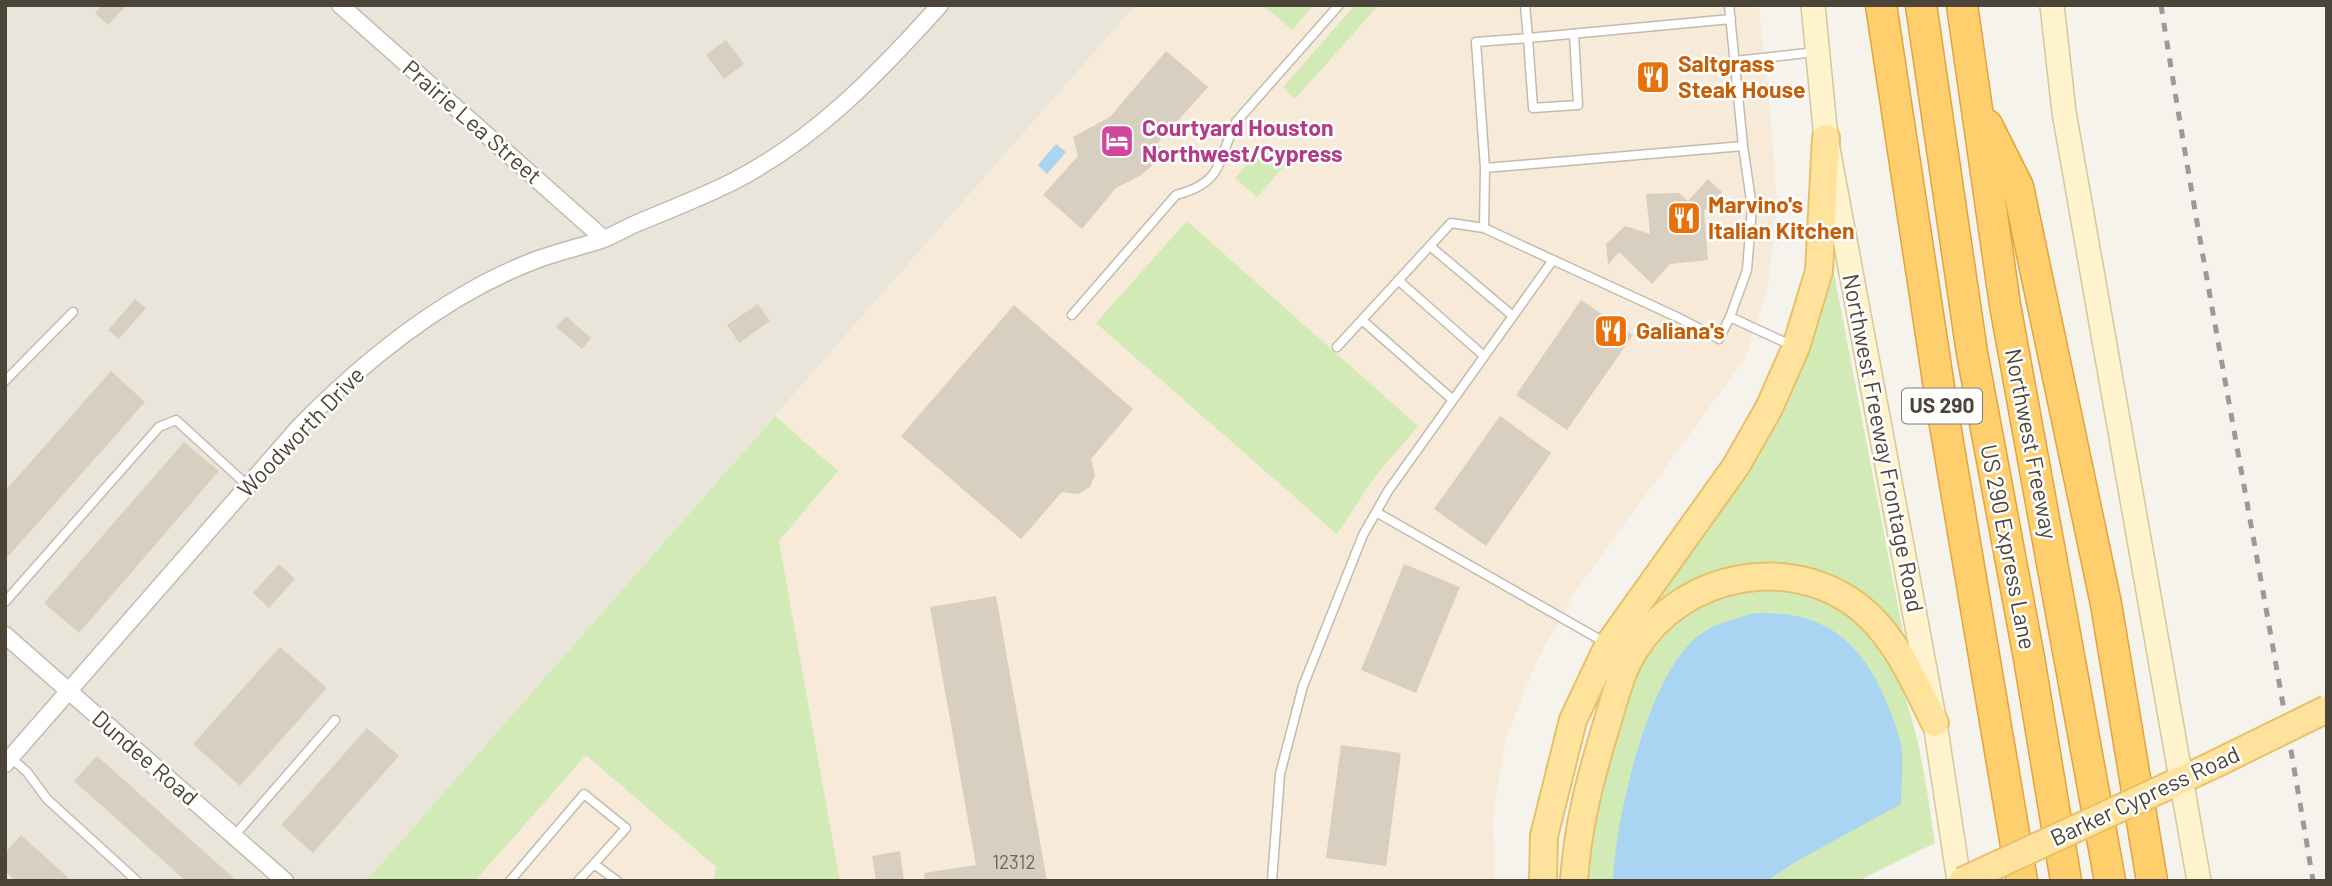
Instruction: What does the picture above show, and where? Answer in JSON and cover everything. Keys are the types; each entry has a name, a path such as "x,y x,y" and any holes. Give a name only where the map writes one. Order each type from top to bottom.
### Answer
{"highway":[{"name":"US 290","path":"1881,5 1946,432 2022,881"},
{"name":"US 290 Express Lane","path":"1921,5 1972,353 2029,658 2066,881"},
{"name":"Northwest Freeway","path":"1962,5 2005,305 2110,881"},
{"path":"1975,101 2018,187 2106,604 2152,881"}],"main road":[{"name":"Northwest Freeway Frontage Road","path":"1814,5 1826,138 1935,723 1961,881"},
{"path":"2052,5 2064,112 2174,783 2199,881"},
{"path":"1543,881 1544,836 1573,720 1609,644 1736,466 1769,408 1796,347 1819,271 1826,138"},
{"path":"1574,881 1586,790 1626,667 1634,650 1656,622 1700,591 1735,580 1770,576 1806,581 1852,602 1867,613 1891,640 1935,723"},
{"name":"Barker Cypress Road","path":"1961,881 2215,764 2327,709"}],"street":[{"name":"Prairie Lea Street","path":"340,5 604,239"},
{"name":"Woodworth Drive","path":"8,761 300,426 339,386 388,345 435,313 487,283 535,260 604,239 734,181 779,154 827,119 862,88 940,5"},
{"name":"Dundee Road","path":"5,635 285,881"}],"lane":[{"path":"1072,315 1176,195 1205,184 1224,156 1228,138 1236,122 1339,5"},
{"path":"1525,5 1533,108 1578,105 1574,34"},
{"path":"1337,347 1451,223 1484,228 1679,318 1719,340 1747,270 1752,208 1729,5"},
{"path":"1484,228 1485,168 1476,42 1731,19"},
{"path":"1735,61 1819,51"},
{"path":"1485,168 1743,146"},
{"path":"1430,246 1513,316"},
{"path":"1272,881 1280,774 1303,686 1351,563 1388,491 1553,260"},
{"path":"1398,281 1485,356"},
{"path":"5,381 73,312"},
{"path":"1730,317 1796,347"},
{"path":"1362,320 1453,400"},
{"path":"5,602 159,428 176,420 248,486"},
{"path":"1376,512 1609,644"},
{"path":"234,836 335,720"},
{"path":"8,761 27,772 47,799 137,881"},
{"path":"510,881 584,794 626,828 578,881"},
{"path":"594,864 617,881"}],"shaded area":[{"path":"5,5 1136,5 366,881 5,881"},
{"path":"1136,5 1263,5 1292,30 1314,5 1355,5 1283,87 1295,99 1379,5 1759,5 1777,209 1768,285 1746,357 1575,592 1537,660 1506,738 1493,818 1495,881 840,881 779,541 838,471 775,416","holes":["1187,221 1417,426 1373,479"]},
{"path":"586,754 716,867 713,881 475,881"}],"green space":[{"path":"1263,5 1314,5 1292,30"},
{"path":"1355,5 1379,5 1295,99 1283,87"},
{"path":"1267,142 1289,161 1257,197 1235,178"},
{"path":"1187,221 1418,426 1373,479 1337,534 1096,323"},
{"path":"1832,263 1905,643 1815,576 1656,606 1651,602 1778,417 1798,376"},
{"path":"775,416 838,471 779,541 840,881 713,881 716,867 586,755 475,881 366,881"},
{"path":"1773,588 1814,598 1843,612 1873,639 1890,664 1903,691 1913,722 1935,843 1858,881 1581,881 1590,809 1641,659 1678,615 1723,594"}],"water":[{"path":"1056,144 1066,152 1047,174 1038,165"},
{"path":"1756,613 1800,617 1819,624 1851,645 1864,660 1885,699 1900,739 1901,804 1797,861 1767,881 1613,881 1620,821 1628,785 1638,747 1666,679 1682,652 1701,634 1721,623"}],"building":[{"path":"102,5 127,5 108,25 95,13"},
{"path":"726,40 744,64 724,79 706,55"},
{"name":"Courtyard Houston Northwest/Cypress","path":"1166,51 1208,87 1157,144 1164,150 1154,164 1141,175 1116,188 1082,229 1043,195 1078,156 1073,137 1110,117"},
{"path":"1708,179 1722,192 1704,211 1708,260 1670,264 1652,284 1619,252 1608,265 1606,244 1625,226 1650,234 1646,194 1679,193 1688,201"},
{"path":"135,299 146,308 119,339 108,330"},
{"path":"1581,300 1633,335 1567,430 1516,395"},
{"path":"758,304 770,321 739,343 727,325"},
{"path":"1014,305 1133,409 1091,459 1095,475 1090,487 1078,494 1062,492 1021,539 901,436"},
{"path":"566,316 591,338 582,349 556,327"},
{"path":"111,371 145,402 5,560 5,491"},
{"path":"1500,416 1551,453 1486,546 1434,509"},
{"path":"184,442 219,471 79,633 44,603"},
{"path":"279,564 295,579 269,608 253,593"},
{"path":"1404,564 1460,587 1416,693 1361,670"},
{"path":"996,596 1047,881 925,881 924,873 976,865 930,607"},
{"path":"280,647 327,688 240,786 193,744"},
{"path":"367,728 399,756 313,853 281,825"},
{"path":"1341,745 1401,753 1386,866 1326,858"},
{"path":"97,756 237,881 186,881 74,781"},
{"path":"21,835 72,881 16,881 5,871 5,853"},
{"path":"900,851 904,881 876,881 872,856"}],"railway":[{"path":"2161,5 2313,881"}],"place":[{"name":"Saltgrass Steak House","path":"1653,77"},
{"name":"Courtyard Houston Northwest/Cypress","path":"1117,141"},
{"name":"Marvino's Italian Kitchen","path":"1684,218"},
{"name":"Galiana's","path":"1611,331"}]}
